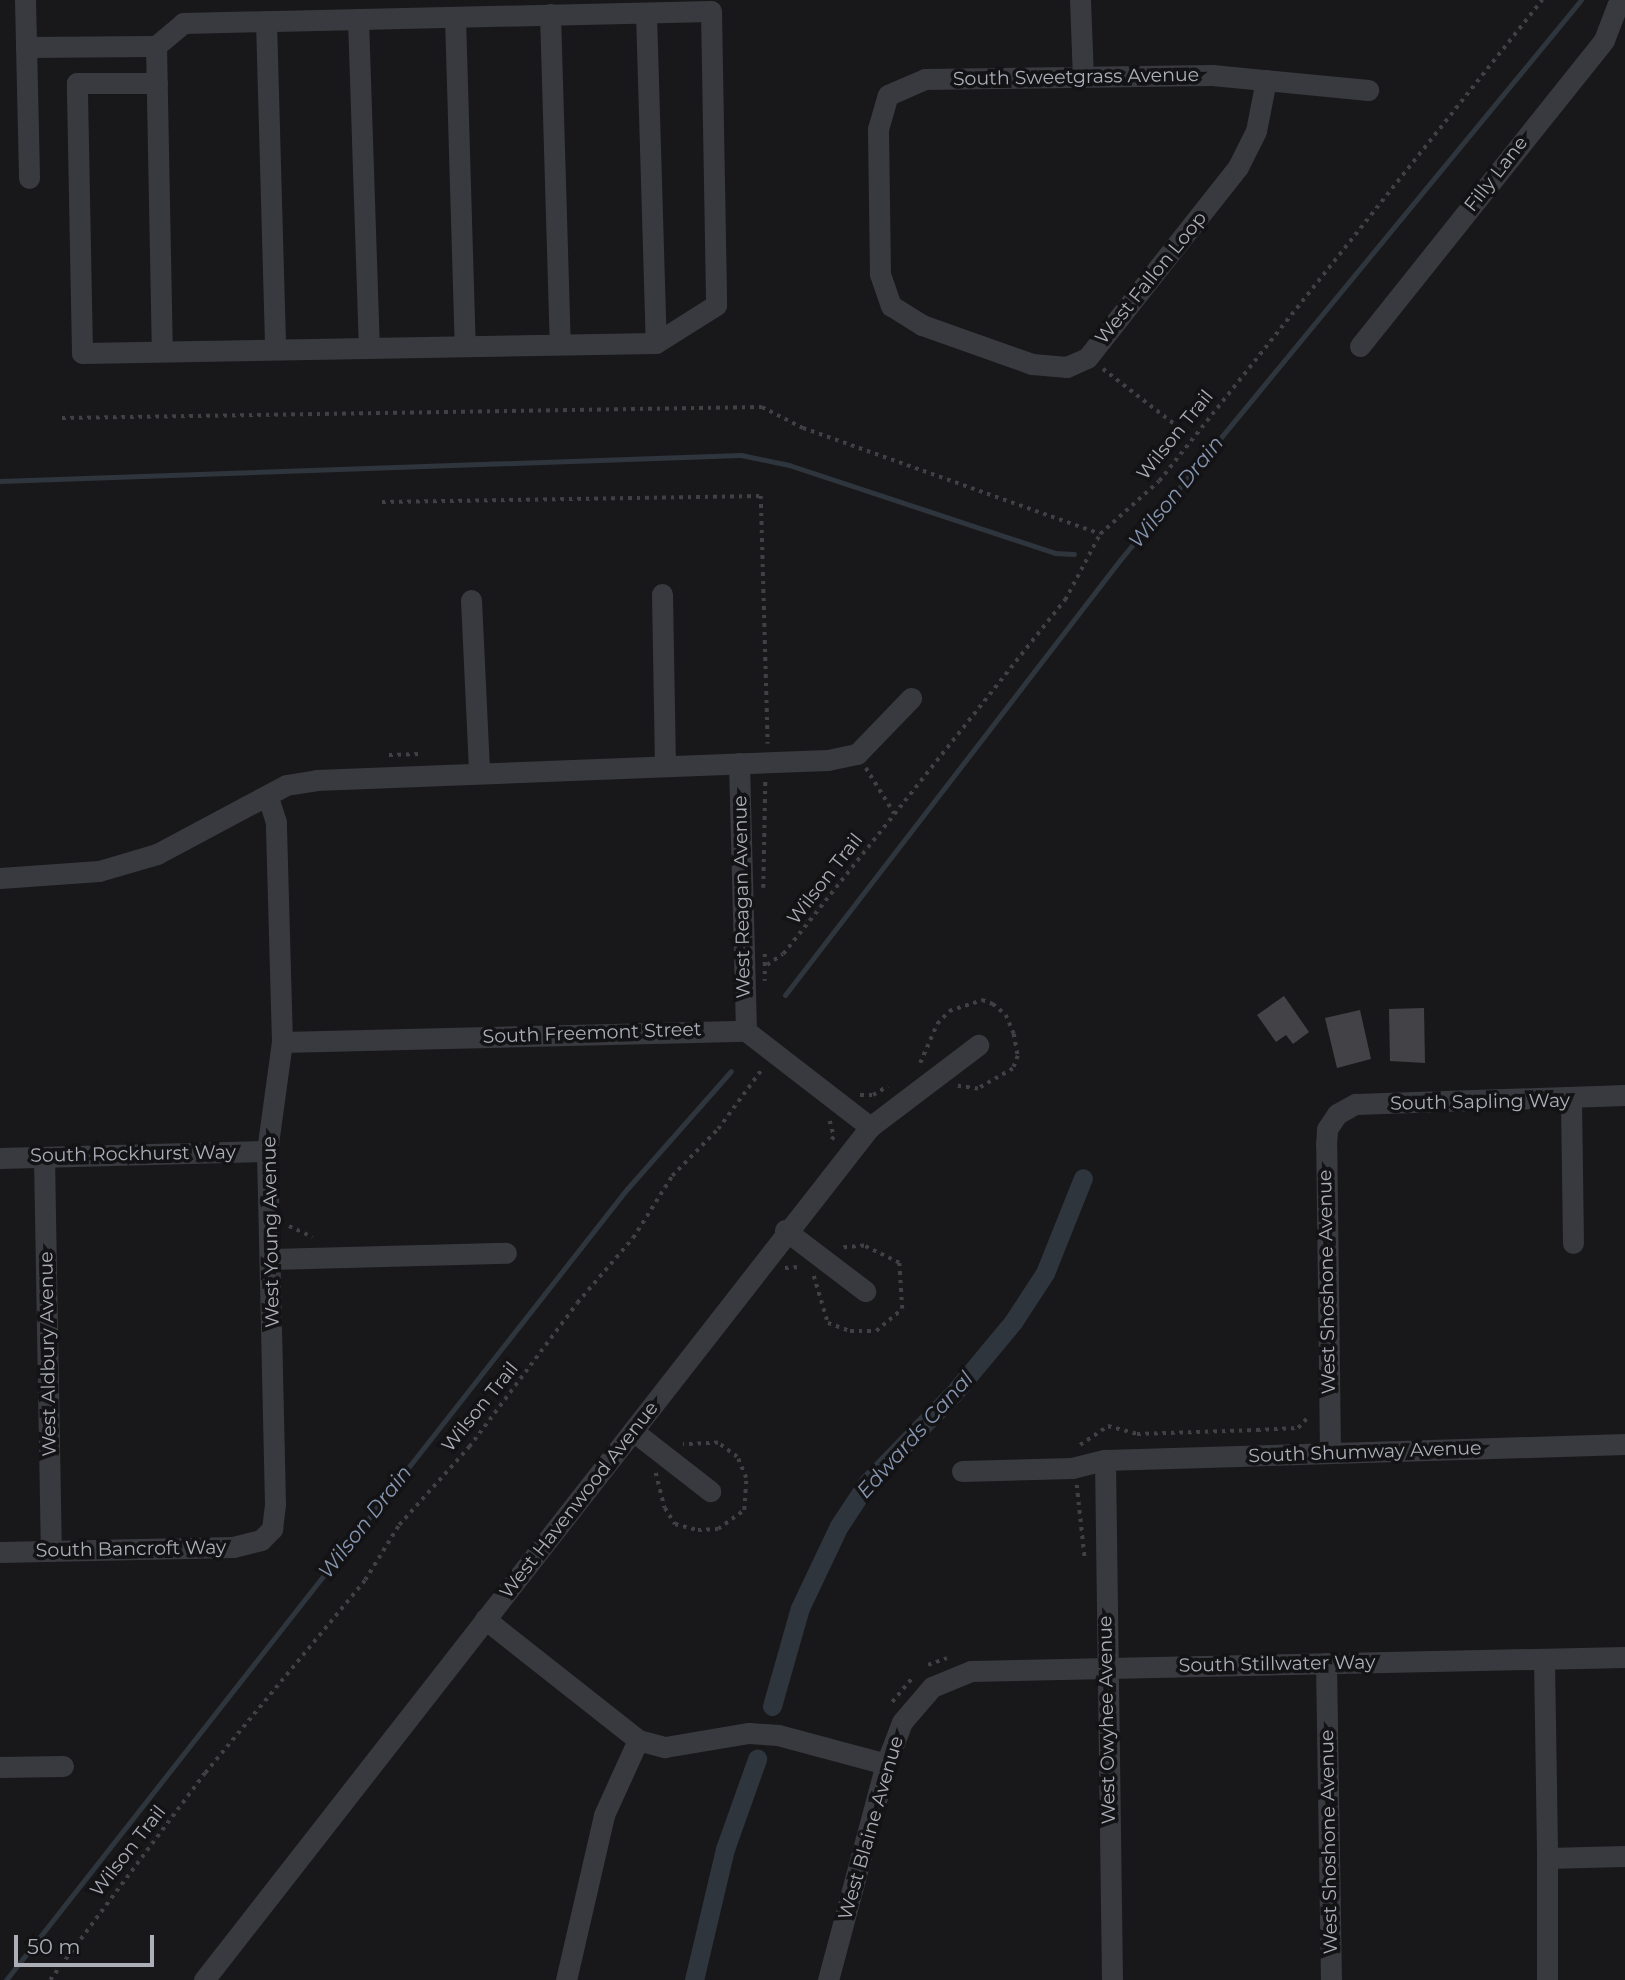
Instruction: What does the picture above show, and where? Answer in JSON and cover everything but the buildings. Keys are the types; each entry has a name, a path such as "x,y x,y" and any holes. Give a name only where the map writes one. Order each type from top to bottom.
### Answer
{"street":[{"path":"26,0 29,178"},
{"path":"1080,0 1083,77"},
{"name":"Filly Lane","path":"1360,346 1604,40 1617,6 1625,0"},
{"path":"26,47 156,46 183,23 646,13 711,6 716,305 656,342 82,353 77,83 157,83"},
{"path":"646,13 656,342"},
{"path":"550,14 560,344"},
{"path":"455,16 465,345"},
{"path":"358,19 369,347"},
{"path":"266,21 275,349"},
{"path":"156,46 162,351"},
{"name":"South Sweetgrass Avenue","path":"888,94 925,79 1212,75 1368,90"},
{"name":"West Fallon Loop","path":"888,94 878,142 880,274 891,306 922,325 1032,364 1067,367 1087,358 1238,167 1256,131 1266,80"},
{"path":"662,594 665,766"},
{"path":"471,600 479,770"},
{"path":"0,878 99,871 157,854 286,785 316,780 479,770 739,763 857,754 911,698"},
{"name":"West Reagan Avenue","path":"739,763 746,1031"},
{"name":"West Young Avenue","path":"261,1540 272,1529 275,1504 267,1151 282,1042 276,822 267,795"},
{"path":"746,1031 870,1127"},
{"name":"South Freemont Street","path":"282,1042 746,1031"},
{"name":"West Havenwood Avenue","path":"204,1980 633,1431 785,1230 870,1127 978,1045"},
{"name":"South Sapling Way","path":"1337,1114 1354,1104 1571,1100 1625,1095"},
{"path":"1571,1100 1573,1243"},
{"name":"West Shoshone Avenue","path":"1330,1453 1325,1161 1327,1129 1337,1114"},
{"name":"South Rockhurst Way","path":"0,1158 267,1151"},
{"name":"West Aldbury Avenue","path":"44,1157 51,1550"},
{"path":"785,1230 865,1291"},
{"path":"271,1259 506,1253"},
{"path":"633,1431 710,1491"},
{"name":"South Shumway Avenue","path":"962,1471 1072,1468 1105,1460 1625,1444"},
{"name":"West Owyhee Avenue","path":"1105,1460 1112,1980"},
{"name":"South Bancroft Way","path":"0,1552 233,1547 261,1540"},
{"path":"485,1619 638,1740 665,1747 749,1733 778,1735 886,1764"},
{"name":"South Stillwater Way","path":"932,1687 971,1671 1625,1657"},
{"path":"1544,1659 1547,1980"},
{"name":"West Shoshone Avenue","path":"1326,1663 1331,1980"},
{"name":"West Blaine Avenue","path":"828,1980 886,1764 902,1721 932,1687"},
{"path":"566,1980 604,1815 638,1740"},
{"path":"0,1767 63,1766"},
{"path":"1547,1858 1625,1856"}],"path":[{"name":"Wilson Trail","path":"768,965 783,954 1065,600 1101,534 1159,481 1191,436 1542,0"},
{"path":"1087,358 1191,436"},
{"path":"62,418 762,407 803,428 1101,534"},
{"path":"382,502 761,496 769,744"},
{"path":"857,754 894,813"},
{"path":"763,901 765,782"},
{"path":"762,947 768,965 764,987"},
{"path":"744,965 768,965"},
{"path":"913,1069 922,1062 937,1024 949,1012 982,1000 993,1004 1006,1015 1014,1034 1018,1056 1013,1069 978,1089 945,1087"},
{"name":"Wilson Trail","path":"50,1980 205,1773 365,1580 399,1525 469,1447 577,1303 633,1238 672,1176 718,1129 764,1066 772,1072"},
{"path":"849,1088 858,1095 873,1095 895,1083"},
{"path":"824,1155 834,1137 828,1115"},
{"path":"285,1222 295,1233 316,1238"},
{"path":"780,1268 813,1270 828,1323 850,1331 877,1331 902,1309 900,1263 864,1246 836,1249"},
{"path":"1086,1569 1079,1490 1072,1468 1083,1440 1108,1426 1137,1434 1298,1428 1310,1410"},
{"path":"651,1468 656,1473 665,1508 676,1524 698,1530 718,1529 734,1520 744,1510 748,1492 737,1457 718,1443 676,1446"},
{"path":"888,1707 920,1670 953,1657"}],"waterway":[{"name":"Wilson Drain","path":"785,995 1120,560 1581,0"},
{"path":"0,481 741,455 789,465 1055,553 1074,554"},
{"name":"Wilson Drain","path":"6,1980 627,1189 731,1071"},
{"name":"Edwards Canal","path":"772,1706 800,1608 839,1526 868,1482 954,1393 1013,1322 1045,1273 1083,1178"},
{"name":"Edwards Canal","path":"694,1980 725,1849 757,1759"}]}
